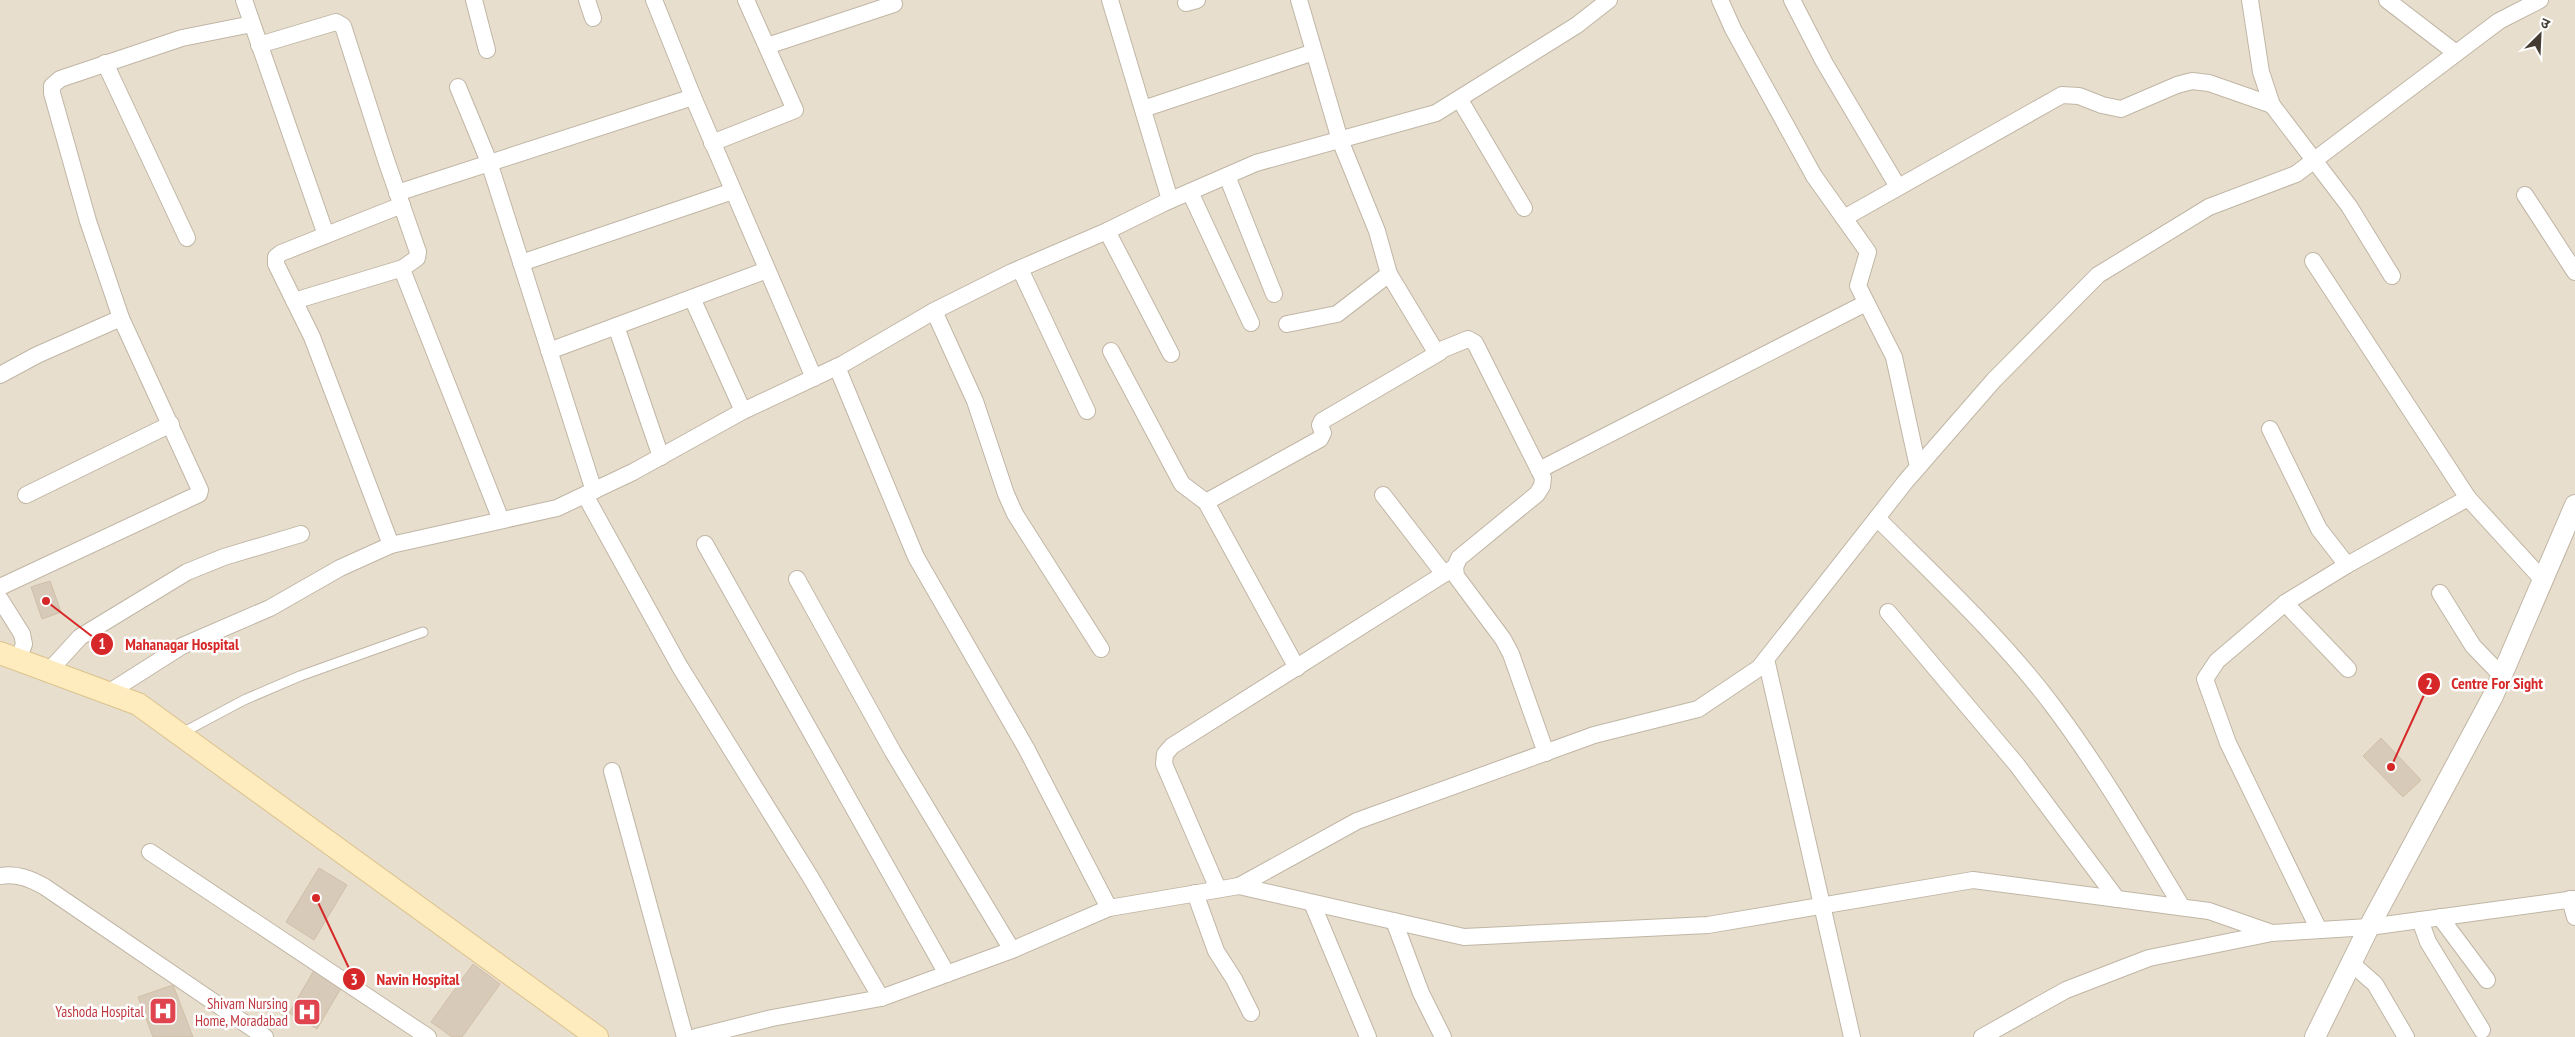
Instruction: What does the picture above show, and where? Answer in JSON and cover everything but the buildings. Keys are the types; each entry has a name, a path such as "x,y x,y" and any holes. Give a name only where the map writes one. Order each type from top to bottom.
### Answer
{"main road":[{"path":"9,656 138,704 597,1037"}],"street":[{"path":"474,0 487,50"},
{"path":"587,0 593,18"},
{"path":"654,0 712,143 814,378"},
{"path":"712,143 795,110 746,0"},
{"path":"1110,0 1170,200"},
{"path":"1299,0 1340,140 1377,231 1389,274 1432,349 1440,352"},
{"path":"108,693 182,646 270,608 340,568 391,544 557,508 661,457 743,410 837,367 934,311 1170,200 1256,163 1436,113 1460,100 1576,25 1608,0"},
{"path":"1720,0 1733,30 1814,176 1868,252 1858,286 1894,357 1918,467"},
{"path":"1792,0 1824,62 1898,187"},
{"path":"2250,0 2260,72 2272,105 2349,206 2392,276"},
{"path":"2387,0 2456,53"},
{"path":"696,1037 772,1018 881,998 1012,950 1109,908 1239,886 1357,821 1594,734 1698,709 1759,668 1918,467 1994,380 2098,274 2209,207 2296,174 2499,21 2540,0"},
{"path":"247,1 259,45 326,235"},
{"path":"766,46 894,4"},
{"path":"259,45 340,22 418,252 417,258 403,268 294,301"},
{"path":"0,587 199,494 200,486 121,318 88,221 52,93 55,82 105,63 182,38 252,24"},
{"path":"1143,109 1314,52"},
{"path":"105,63 187,238"},
{"path":"1844,218 2062,95 2078,96 2102,105 2121,109 2177,84 2192,81 2209,83 2272,105"},
{"path":"458,87 489,162 549,351 589,493 680,667 811,878 881,998"},
{"path":"391,544 319,355 276,264 276,258 280,253 326,235 399,199 489,162 693,97"},
{"path":"1460,100 1524,208"},
{"path":"1227,176 1274,294"},
{"path":"521,263 733,191"},
{"path":"1190,192 1250,323"},
{"path":"2525,195 2575,272"},
{"path":"1107,231 1171,354"},
{"path":"2313,261 2468,498 2543,580"},
{"path":"403,268 501,520"},
{"path":"1020,269 1087,411"},
{"path":"549,351 767,270"},
{"path":"1287,324 1337,314 1389,274"},
{"path":"692,298 743,410"},
{"path":"1539,470 1866,303"},
{"path":"934,311 975,401 1006,494 1015,514 1101,649"},
{"path":"0,375 37,355 121,318"},
{"path":"616,326 661,457"},
{"path":"1206,502 1320,439 1323,433 1320,425 1322,421 1440,352 1468,339 1475,343 1543,478 1538,494 1459,558 1450,570 1172,746 1165,754 1164,764 1218,889"},
{"path":"1111,351 1182,484 1206,502 1297,668"},
{"path":"837,367 916,557 1026,748 1109,908"},
{"path":"26,495 171,424"},
{"path":"2270,429 2319,529 2347,565"},
{"path":"1383,494 1456,576 1503,639 1511,654 1546,753"},
{"path":"2319,930 2228,743 2205,679 2217,660 2285,603 2347,565 2468,498"},
{"path":"2315,1037 2369,927 2502,676 2575,505"},
{"path":"1877,518 1974,615 2052,705 2111,788 2182,907"},
{"path":"49,671 80,637 187,572 224,557 300,534"},
{"path":"704,544 947,974"},
{"path":"797,579 893,752 1012,950"},
{"path":"2440,593 2469,640 2502,676"},
{"path":"0,599 22,634 24,644 9,656"},
{"path":"2285,603 2348,669"},
{"path":"1888,612 2017,765 2117,898"},
{"path":"1766,659 1852,1037"},
{"path":"612,771 685,1037"},
{"path":"150,852 428,1037"},
{"path":"0,876 8,875 28,878 45,887 265,1037"},
{"path":"1239,886 1464,937 1566,934 1708,925 1973,880 2210,911 2272,933"},
{"path":"1195,893 1216,951 1234,979 1251,1013"},
{"path":"1987,1036 2066,990 2148,958 2272,933 2369,927 2572,899 2575,916"},
{"path":"1312,903 1368,1037"},
{"path":"2440,917 2487,980"},
{"path":"2420,920 2428,942 2482,1030"},
{"path":"1394,921 1421,993 1443,1037"},
{"path":"2351,963 2375,984 2406,1037"}],"lane":[{"path":"180,734 244,700 292,679 423,632"}],"shaded area":[{"path":"0,0 2575,0 2575,1037 0,1037"}],"place":[{"name":"Mahanagar Hospital","path":"46,601"},
{"name":"Centre For Sight","path":"2391,767"},
{"name":"Navin Hospital","path":"316,898"},
{"name":"Yashoda Hospital","path":"163,1011"},
{"name":"Shivam Nursing Home, Moradabad","path":"307,1012"}]}
